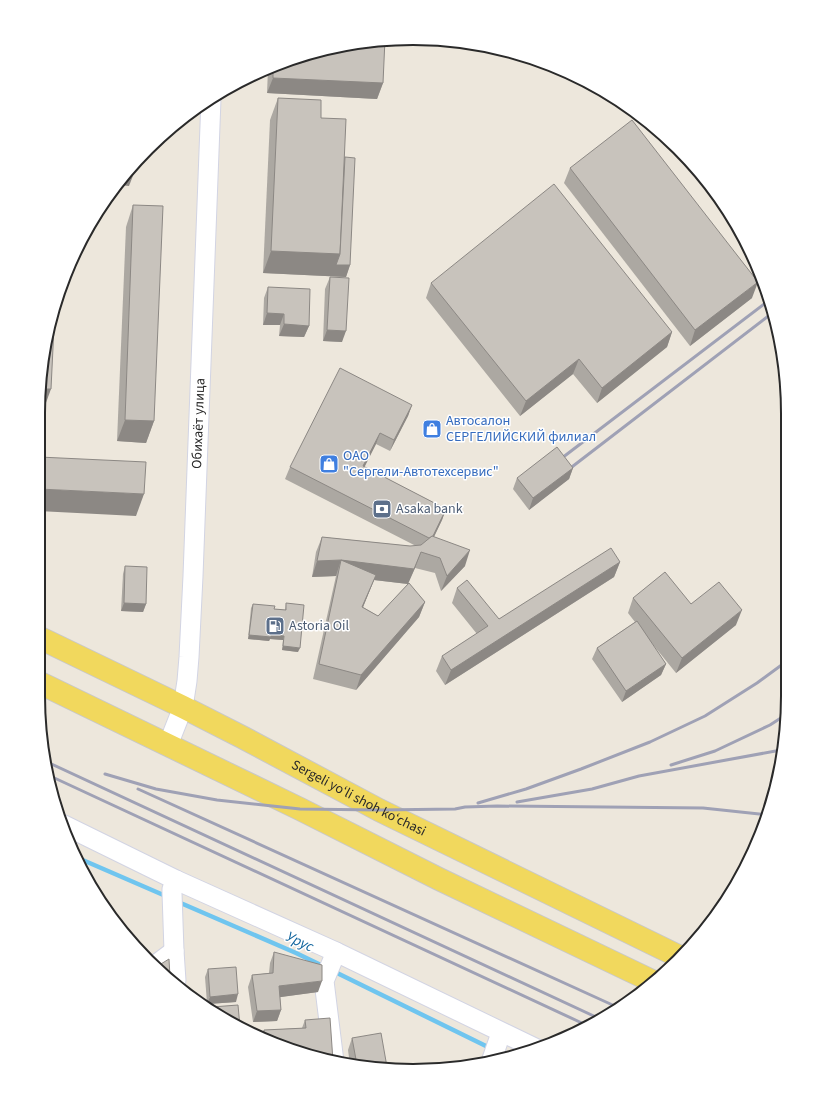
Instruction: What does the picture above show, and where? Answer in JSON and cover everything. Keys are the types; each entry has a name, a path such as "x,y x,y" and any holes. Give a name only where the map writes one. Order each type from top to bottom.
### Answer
{"main road":[{"name":"Sergeli yo‘li shoh ko‘chasi","path":"45,640 183,707 380,810 675,954"},
{"path":"45,685 300,809 439,879 648,979"}],"street":[{"name":"Обихаёт улица","path":"168,745 183,707 189,657 194,576 196,469 211,106"},
{"path":"70,829 173,893 336,952 528,1045"},
{"path":"173,893 176,978"},
{"path":"159,962 174,951"},
{"path":"333,1055 324,981 336,952"},
{"path":"494,1055 502,1033"}],"building":[{"path":"385,46 383,83 273,78 273,73 318,58 341,52"},
{"path":"278,98 321,100 321,118 346,119 340,254 271,251"},
{"path":"632,120 755,278 757,283 695,330 570,168"},
{"path":"345,157 355,158 350,265 336,265 340,254"},
{"path":"554,184 672,332 602,388 579,359 526,401 431,283"},
{"path":"133,205 163,206 154,421 125,420"},
{"path":"330,277 349,278 346,331 327,330"},
{"path":"268,287 310,289 309,326 284,324 284,314 267,313"},
{"path":"54,335 51,389 46,389 48,365"},
{"name":"ОАО \"Сергели-Автотехсервис\"","path":"340,368 412,405 394,440 380,433 363,466 446,509 433,536 429,538 290,467"},
{"path":"557,447 573,468 533,498 517,478"},
{"path":"45,457 146,462 144,494 45,489"},
{"path":"432,536 470,550 447,576 440,558 421,552 414,569 341,560 317,561 322,537 410,546 421,545"},
{"path":"611,548 620,562 451,670 442,656 488,626 457,588 467,580 499,619"},
{"path":"341,560 376,575 362,607 378,616 409,583 425,602 361,675 319,664"},
{"path":"125,566 147,567 146,604 124,603"},
{"path":"665,572 691,604 719,582 742,610 682,658 633,598"},
{"name":"Astoria Oil","path":"286,603 304,605 300,648 283,646 284,636 271,635 271,637 249,635 253,604 275,606 274,609 286,610"},
{"path":"637,621 666,664 626,691 597,648"},
{"path":"274,952 322,965 322,981 279,986 281,1010 257,1011 252,975 273,973"},
{"path":"169,959 170,973 161,964"},
{"path":"236,967 238,994 210,997 208,969"},
{"path":"238,1005 239,1020 229,1015 216,1007"},
{"path":"330,1018 333,1055 295,1044 264,1032 264,1030 306,1028 305,1020"},
{"path":"381,1033 386,1063 356,1059 352,1038"}],"waterway":[{"name":"Урус","path":"84,861 168,897"},
{"name":"Урус","path":"176,901 325,967"},
{"name":"Урус","path":"333,971 490,1048"}],"railway":[{"path":"558,461 764,304"},
{"path":"564,473 768,317"},
{"path":"478,803 526,789 650,742 705,716 757,683 781,665"},
{"path":"671,765 715,751 770,725 780,718"},
{"path":"517,802 592,789 639,776 777,751"},
{"path":"51,764 595,1016"},
{"path":"105,774 156,789 217,800 300,809 455,809 465,807 497,806 703,808 761,814"},
{"path":"55,778 582,1023"},
{"path":"138,789 612,1005"}],"place":[{"name":"Автосалон СЕРГЕЛИЙСКИЙ филиал","path":"432,429"},
{"name":"ОАО \"Сергели-Автотехсервис\"","path":"329,464"},
{"name":"Asaka bank","path":"382,509"},
{"name":"Astoria Oil","path":"275,626"}]}
